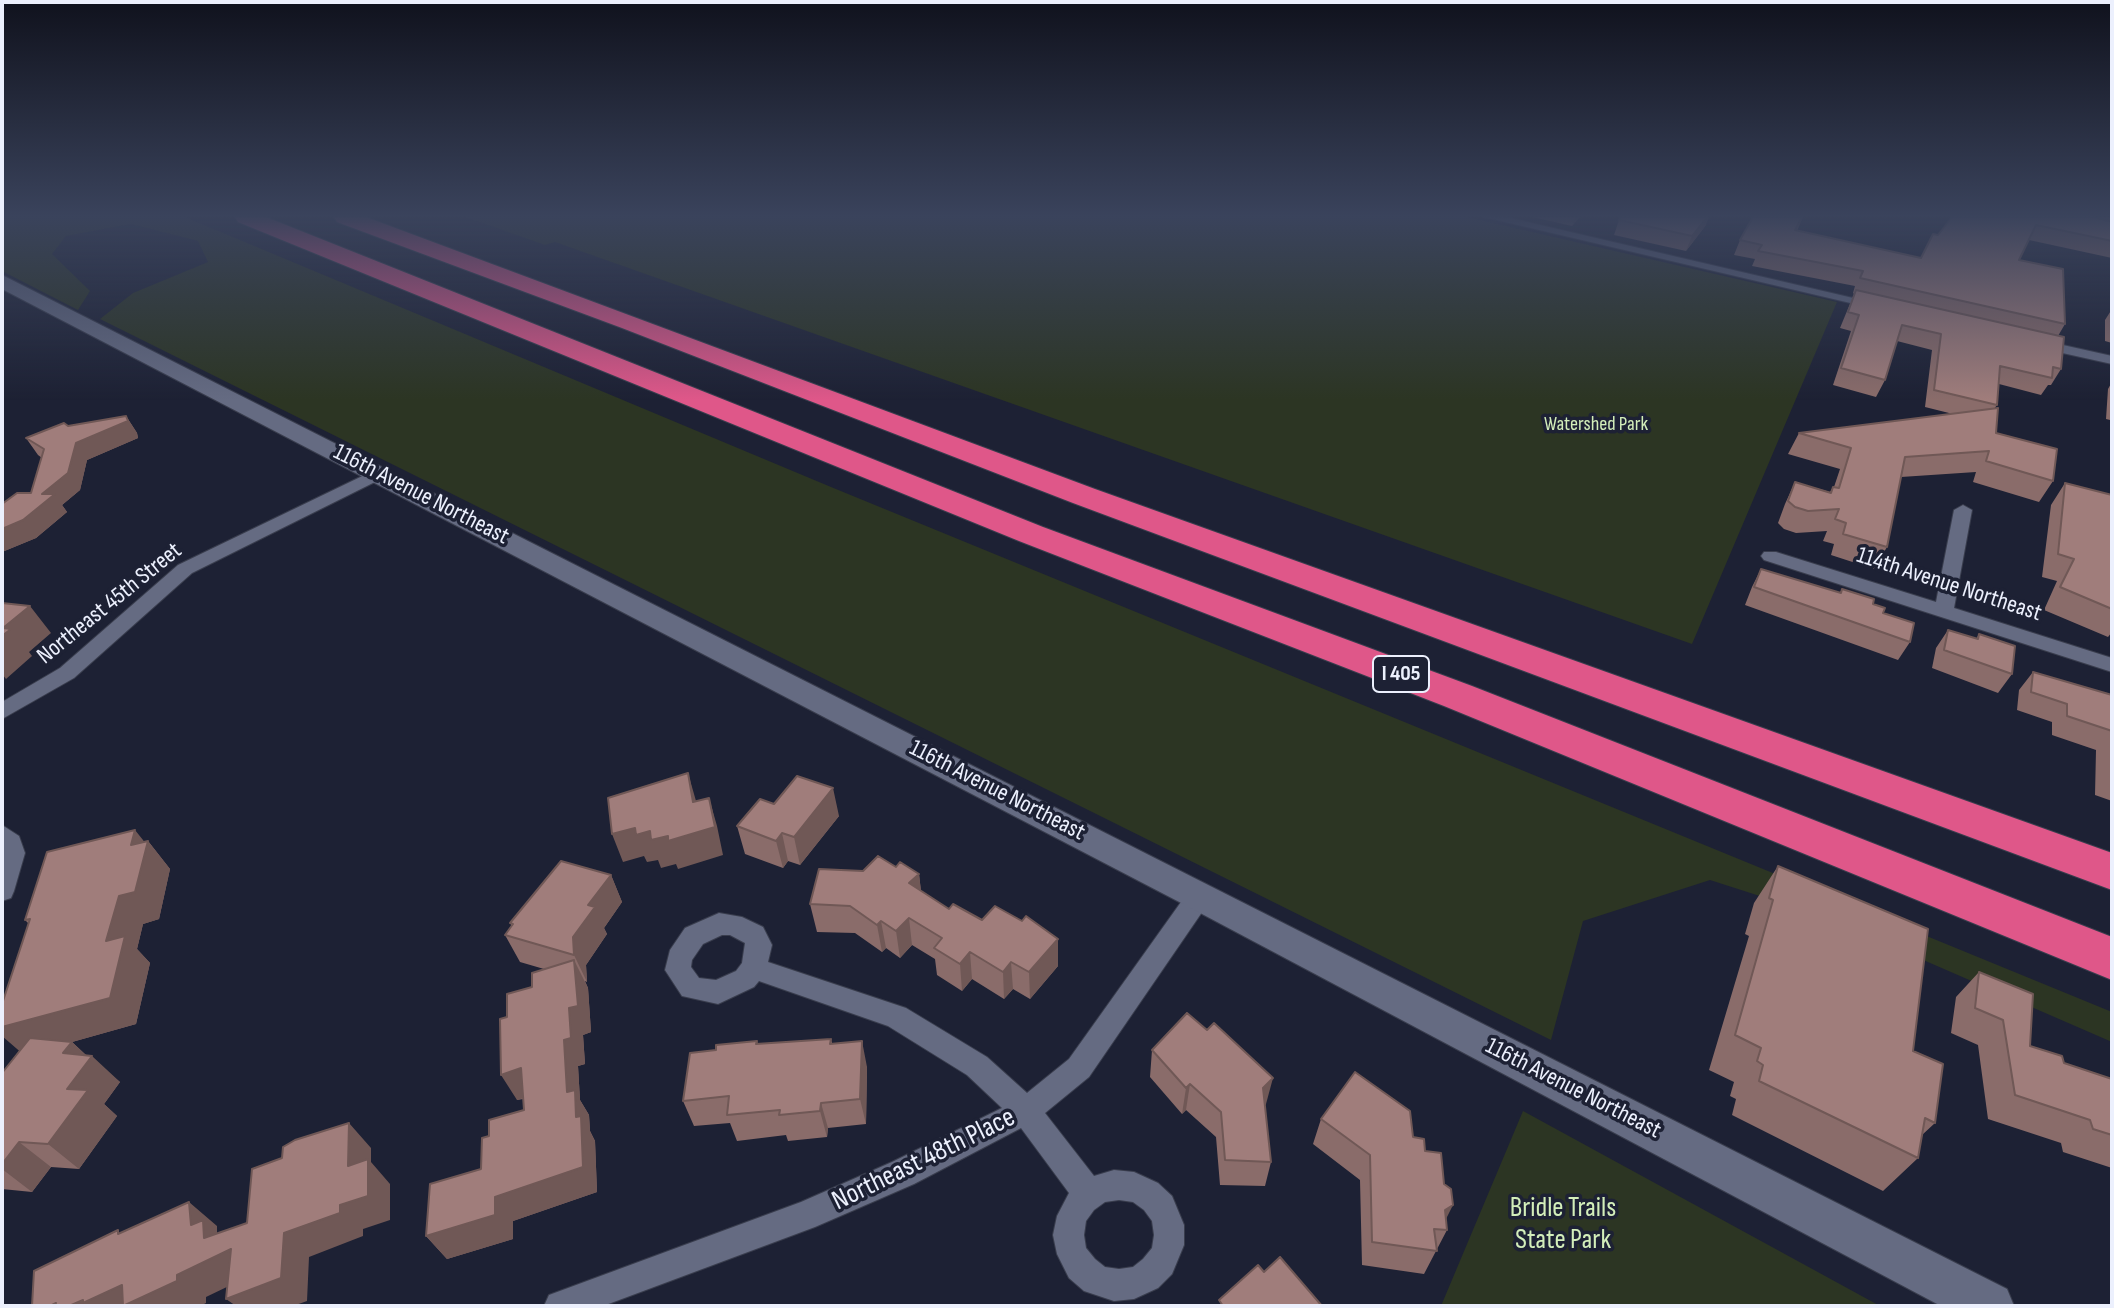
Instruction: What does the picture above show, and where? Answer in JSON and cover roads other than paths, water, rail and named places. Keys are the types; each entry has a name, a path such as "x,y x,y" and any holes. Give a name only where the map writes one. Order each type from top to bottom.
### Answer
{"highway":[{"name":"I 405","path":"397,278 1031,534 1458,696 2112,959"},
{"name":"I 405","path":"507,278 1084,496 2112,872"}],"street":[{"path":"1755,278 1893,310"},
{"name":"116th Avenue Northeast","path":"2,281 1200,895 1990,1306"},
{"path":"2021,340 2112,360"},
{"name":"Northeast 45th Street","path":"2,712 67,673 185,569 379,473"},
{"path":"1944,611 1963,510"},
{"name":"114th Avenue Northeast","path":"1770,556 2112,665"},
{"path":"2,834 11,843 13,853 2,891"},
{"name":"Northeast 48th Place","path":"560,1306 804,1216 903,1173 1026,1111 1079,1068 1200,895"},
{"path":"754,968 897,1017 977,1066 1026,1111 1088,1193"}],"park label":[{"name":"Watershed Park","path":"1596,425"},
{"name":"Bridle Trails State Park","path":"1563,1225"}]}
